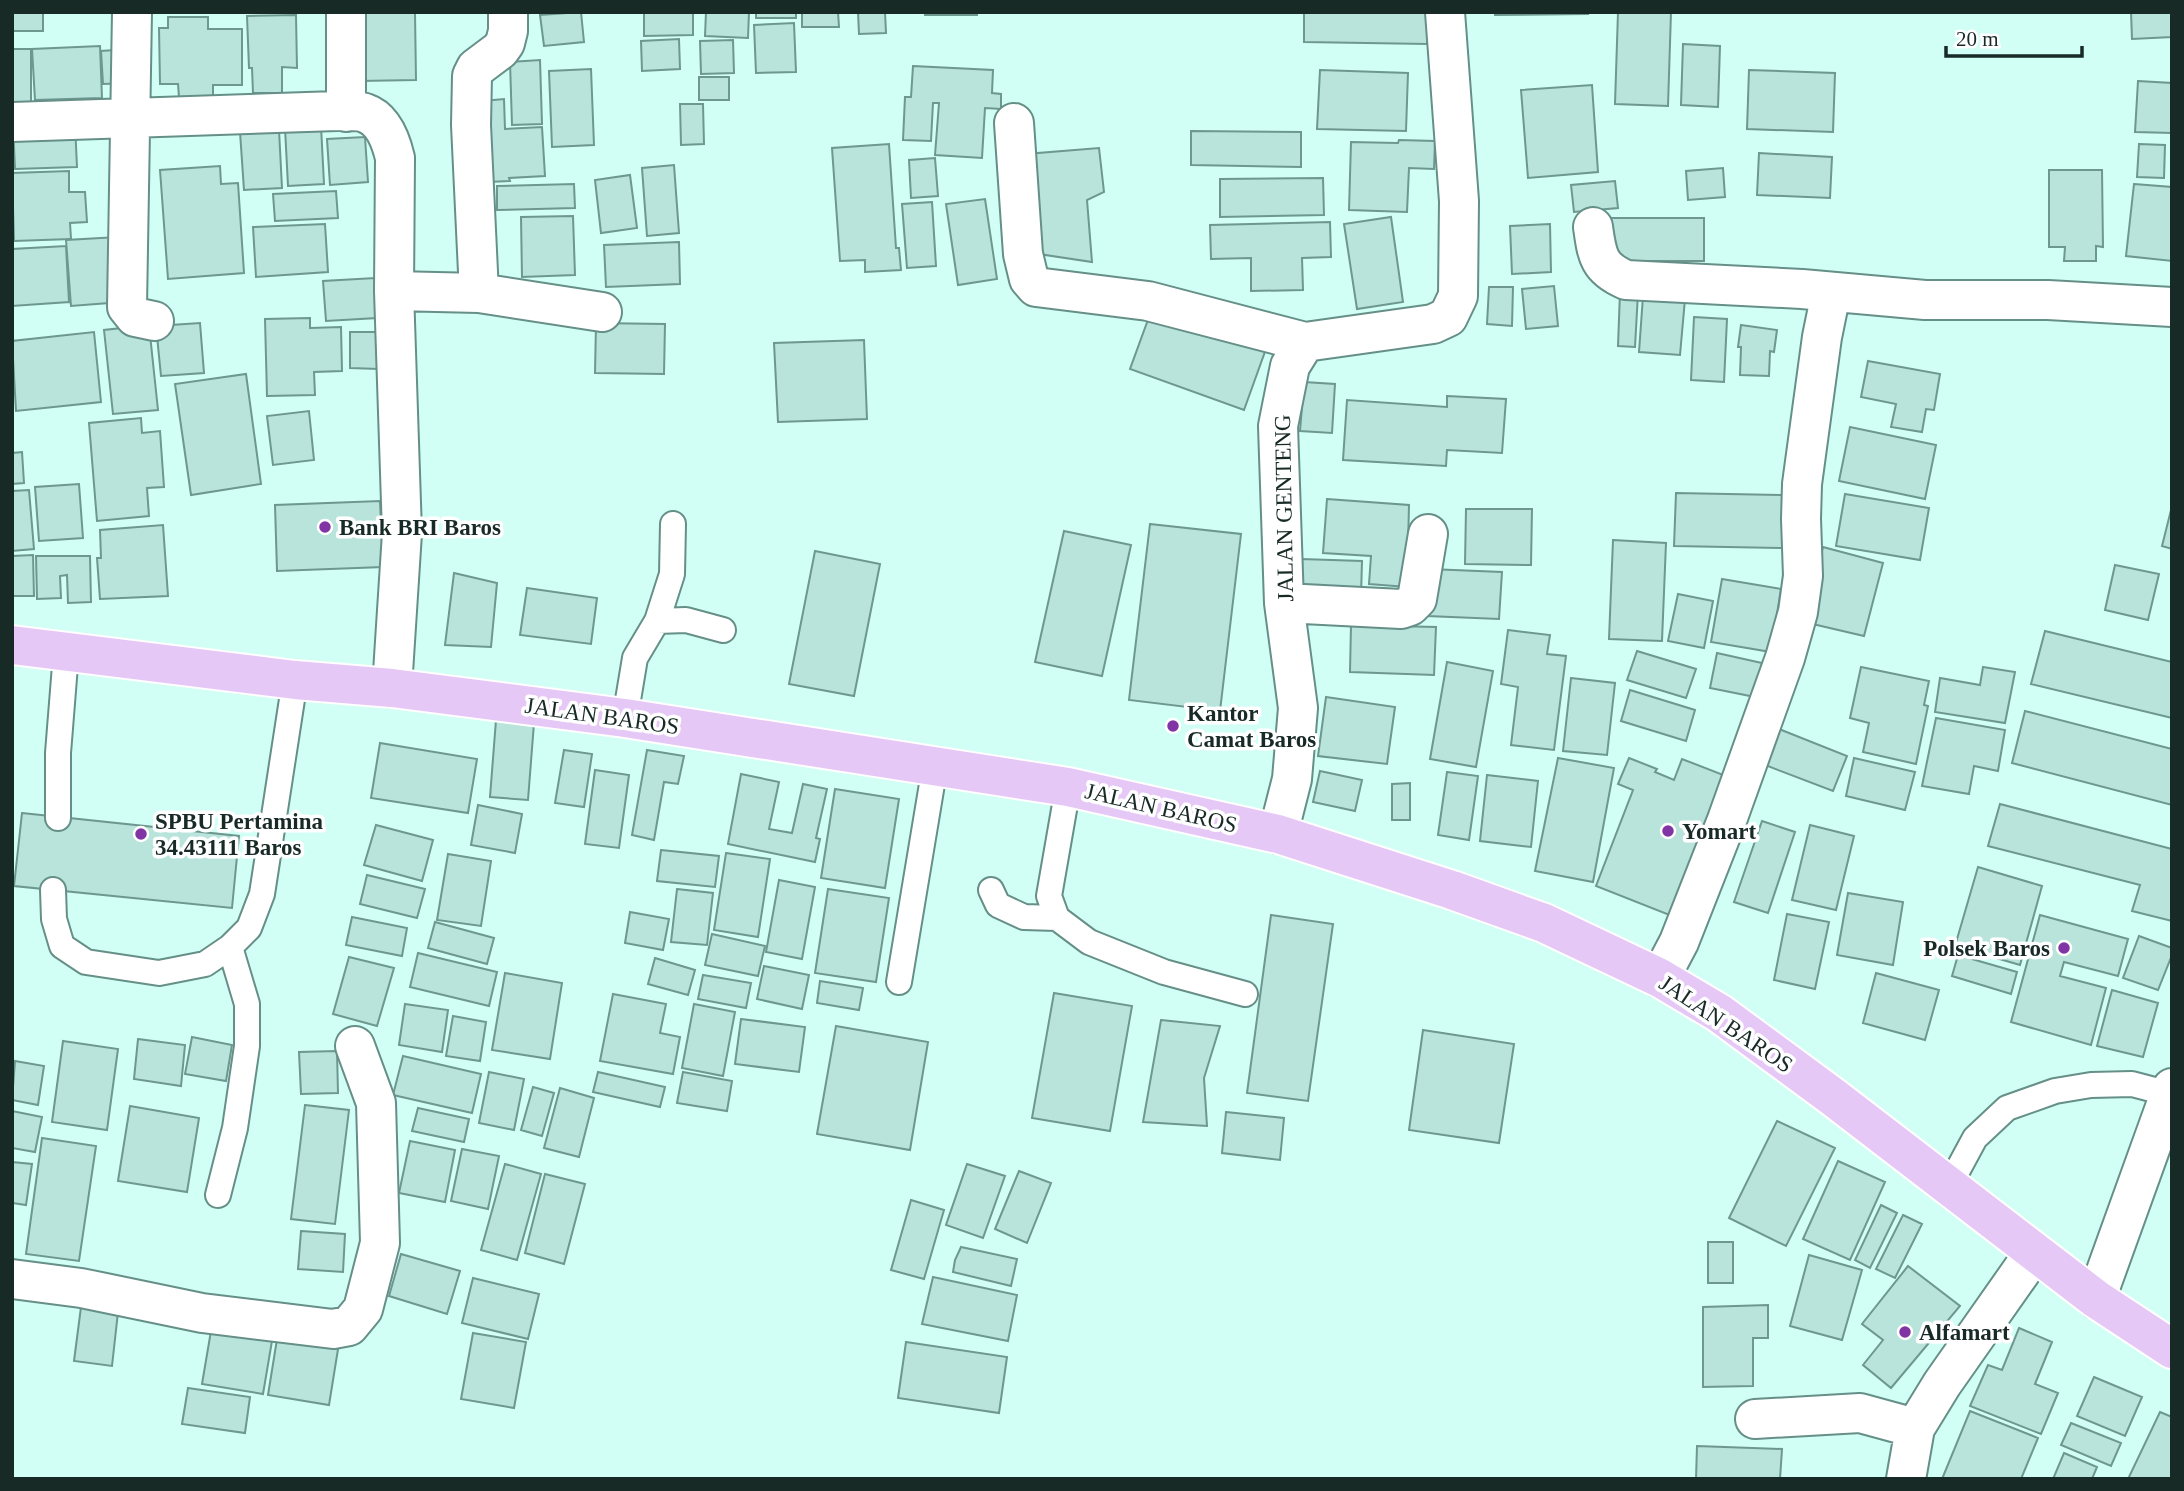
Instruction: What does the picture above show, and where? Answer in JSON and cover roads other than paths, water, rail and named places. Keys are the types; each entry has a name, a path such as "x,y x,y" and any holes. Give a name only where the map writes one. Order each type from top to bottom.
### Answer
{"main road":[{"name":"JALAN BAROS","path":"12,645 295,680 392,688 625,718 1068,787 1278,834 1452,890 1544,923 1660,978 1729,1021 1833,1097 1948,1188 2096,1299 2172,1349"}],"street":[{"path":"132,12 127,307 135,317 154,320"},
{"path":"346,12 346,112"},
{"path":"478,293 471,125 472,76 476,68 505,43 508,12"},
{"path":"1014,123 1023,254 1029,279 1036,287 1148,301 1305,342 1433,324 1448,317 1457,302 1459,201 1445,12"},
{"path":"12,122 346,112 365,113 380,124 396,158 394,291 402,533 392,688"},
{"path":"1593,227 1603,267 1626,280 1802,289 1924,300 2048,300 2172,307"},
{"path":"394,291 478,293 601,312"},
{"path":"1660,978 1679,942 1732,807 1781,670 1798,612 1804,553 1802,484 1822,337 1831,293"},
{"name":"JALAN GENTENG","path":"1278,834 1292,779 1298,708 1284,603 1278,426 1290,366 1305,342"},
{"path":"1284,603 1401,608 1410,606 1417,599 1429,534"},
{"path":"12,1279 81,1288 216,1315 333,1329 349,1326 363,1309 380,1243 376,1103 355,1046"},
{"path":"2096,1299 2171,1091"},
{"path":"1906,1479 1915,1428 1942,1384 2034,1253"},
{"path":"1755,1419 1860,1413 1915,1428"}],"lane":[{"path":"625,718 635,658 657,621 672,574 673,524"},
{"path":"657,621 686,620 723,630"},
{"path":"58,817 58,753 66,653"},
{"path":"53,890 54,919 62,946 86,962 159,973 205,964 230,947 249,928 262,894 295,680"},
{"path":"899,982 934,766"},
{"path":"1068,787 1049,896 1057,918 1089,942 1164,972 1245,994"},
{"path":"991,890 998,905 1024,917 1057,918"},
{"path":"218,1195 235,1128 247,1046 247,1004 230,947"},
{"path":"1948,1188 1975,1138 2007,1108 2055,1091 2091,1085 2132,1084 2171,1091"}],"place":[{"name":"Bank BRI Baros","path":"325,527"},
{"name":"Kantor Camat Baros","path":"1173,726"},
{"name":"Yomart","path":"1668,831"},
{"name":"SPBU Pertamina 34.43111 Baros","path":"141,834"},
{"name":"Polsek Baros","path":"2064,948"},
{"name":"Alfamart","path":"1905,1332"}]}
